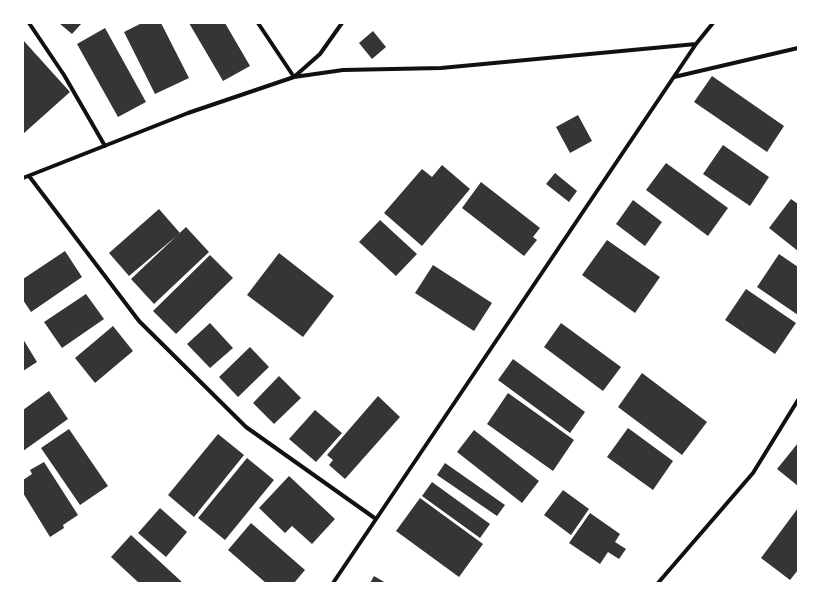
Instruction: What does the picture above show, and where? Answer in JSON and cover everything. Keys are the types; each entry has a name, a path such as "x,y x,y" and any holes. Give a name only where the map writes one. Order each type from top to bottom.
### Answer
{"street":[{"path":"29,23 64,75 105,146"},
{"path":"258,23 294,77"},
{"path":"294,77 320,54 342,23"},
{"path":"333,583 696,44 713,23"},
{"path":"23,178 188,114 294,77 343,70 441,68 696,44"},
{"path":"674,78 798,48"},
{"path":"29,176 139,321 240,422 376,519"},
{"path":"658,583 753,473 798,400"}],"building":[{"path":"59,23 82,23 72,34"},
{"path":"142,23 161,23 189,78 155,94 124,32"},
{"path":"189,23 225,23 250,66 223,81"},
{"path":"105,28 146,102 118,117 77,44"},
{"path":"373,31 386,47 372,59 359,43"},
{"path":"23,40 70,92 23,134"},
{"path":"712,76 784,126 767,152 694,102"},
{"path":"578,115 592,141 570,153 556,127"},
{"path":"723,145 769,177 750,206 703,174"},
{"path":"666,163 728,208 708,236 646,190"},
{"path":"442,165 470,189 422,246 384,213 422,169 432,177"},
{"path":"555,173 577,191 569,202 546,184"},
{"path":"481,182 540,228 533,237 537,240 524,256 462,208"},
{"path":"791,199 798,204 798,251 769,228"},
{"path":"633,200 662,222 645,246 616,224"},
{"path":"159,209 180,233 129,276 109,253"},
{"path":"380,220 417,254 396,276 359,242"},
{"path":"186,227 209,252 154,304 131,279"},
{"path":"607,240 660,277 635,313 582,275"},
{"path":"65,251 82,277 31,312 23,300 23,279"},
{"path":"279,253 334,296 303,337 247,295"},
{"path":"779,254 798,267 798,315 757,287"},
{"path":"210,255 233,278 176,334 153,311"},
{"path":"433,265 492,303 474,331 415,293"},
{"path":"746,289 796,323 775,354 725,320"},
{"path":"86,294 104,319 62,348 44,322"},
{"path":"210,323 233,348 210,368 187,344"},
{"path":"561,323 621,367 603,391 544,347"},
{"path":"113,326 133,351 95,383 75,358"},
{"path":"23,339 37,362 23,371"},
{"path":"250,347 269,367 238,397 219,377"},
{"path":"513,359 585,412 570,433 498,380"},
{"path":"642,373 707,422 682,455 618,407"},
{"path":"279,376 301,398 274,424 253,403"},
{"path":"49,391 68,419 23,451 23,410"},
{"path":"508,393 574,440 553,471 487,424"},
{"path":"378,396 400,417 345,479 329,465 333,460 327,455"},
{"path":"315,410 342,433 316,462 289,439"},
{"path":"628,428 673,461 653,490 607,457"},
{"path":"69,429 108,486 80,505 41,448"},
{"path":"474,430 539,481 522,503 457,452"},
{"path":"218,434 244,455 194,517 168,495"},
{"path":"798,443 798,486 777,469"},
{"path":"247,458 274,480 225,540 198,518"},
{"path":"44,462 78,515 63,525 64,528 50,537 23,493 23,480 32,474 30,470"},
{"path":"445,463 505,505 497,516 437,475"},
{"path":"289,476 335,519 312,544 292,526 285,533 259,508"},
{"path":"432,482 490,524 480,538 422,496"},
{"path":"563,490 589,509 571,535 544,515"},
{"path":"420,498 483,544 459,577 396,531"},
{"path":"160,508 187,532 166,557 138,533"},
{"path":"798,508 798,570 790,580 761,558"},
{"path":"590,513 620,534 615,542 626,549 619,559 608,552 600,564 569,543"},
{"path":"251,523 305,570 294,583 266,583 228,550"},
{"path":"131,535 183,583 139,583 111,557"},
{"path":"374,576 386,583 370,583"}]}
